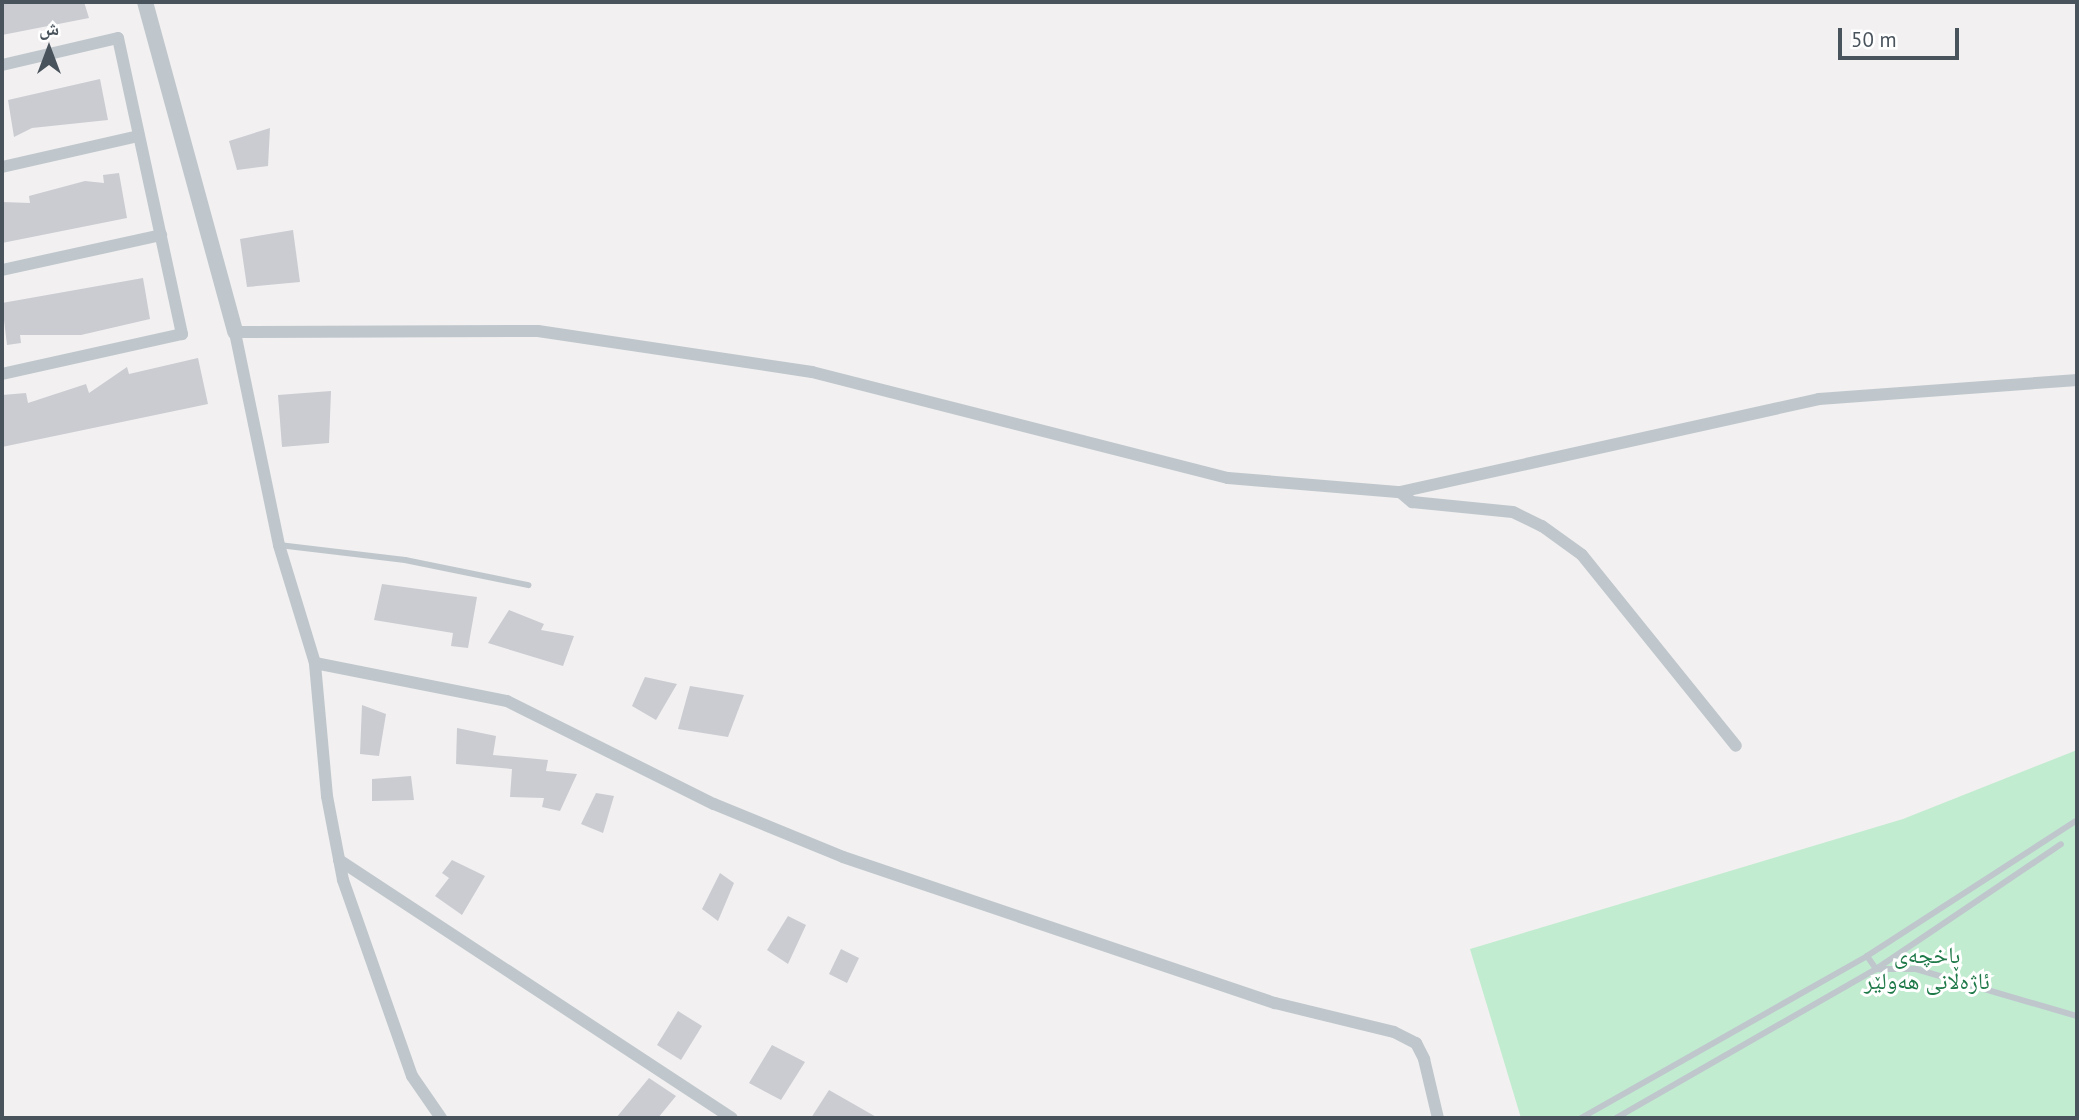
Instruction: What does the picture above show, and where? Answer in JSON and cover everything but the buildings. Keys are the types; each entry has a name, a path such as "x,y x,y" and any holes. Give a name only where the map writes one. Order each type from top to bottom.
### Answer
{"street":[{"path":"145,2 235,332 279,545 315,663 339,860 412,1076 441,1118"},
{"path":"2,65 118,38 182,334 2,374"},
{"path":"2,167 139,136"},
{"path":"2,270 161,235"},
{"path":"235,332 538,331 813,372 1228,478 1401,492 1819,399 2077,380"},
{"path":"1401,492 1412,502 1513,512 1582,555 1736,746"},
{"path":"315,663 507,701 714,804 843,857 1275,1003 1394,1032 1420,1051 1438,1118"},
{"path":"339,860 732,1118"}],"lane":[{"path":"279,545 405,560 528,585"},
{"path":"1581,1118 1867,956 2077,820"},
{"path":"1616,1118 1876,969 2062,844"},
{"path":"1867,956 1876,969"},
{"path":"1876,969 1916,969 2077,1016"}],"green space":[{"name":"باخچەی ئاژەڵانی هەولێر","path":"2077,750 2077,1118 1521,1118 1470,949 1903,819"}]}
